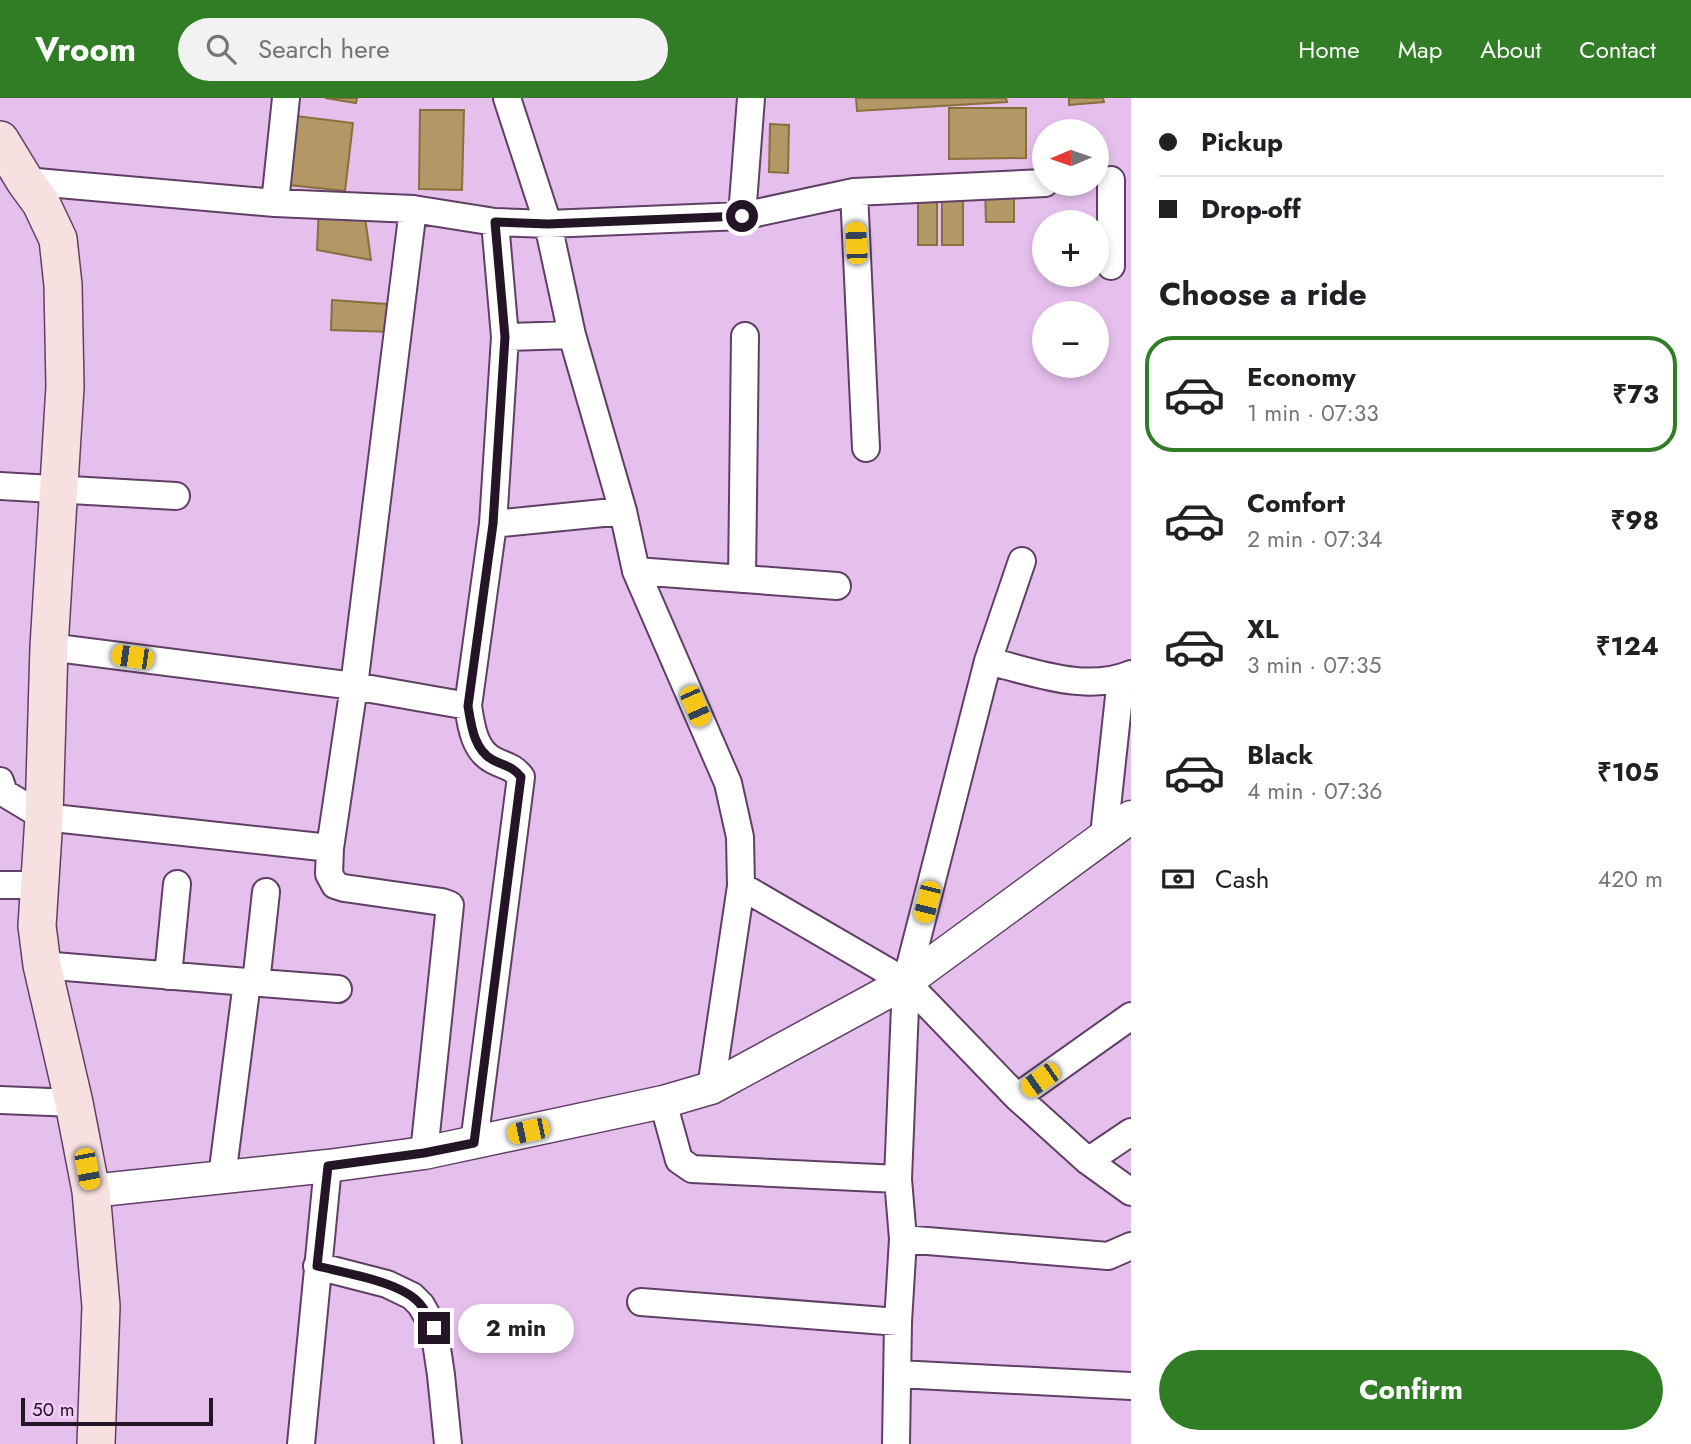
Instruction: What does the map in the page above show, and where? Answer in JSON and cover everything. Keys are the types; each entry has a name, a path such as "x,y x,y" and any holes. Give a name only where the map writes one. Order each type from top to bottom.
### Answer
{"main road":[{"path":"2,146 41,202 58,239 63,285 65,387 48,647 44,817 37,926 42,965 74,1102 91,1191 101,1306 96,1444"}],"street":[{"path":"275,203 286,98"},
{"path":"507,98 548,224 572,335 623,512 636,570 728,783 740,837 741,886 711,1088"},
{"path":"742,216 751,98"},
{"path":"1111,266 1113,180"},
{"path":"26,181 275,203 413,209 495,222 548,224 742,216 854,192 1032,184"},
{"path":"854,192 866,448"},
{"path":"413,209 354,687 330,848 329,874 335,885 354,890 450,905 424,1153"},
{"path":"474,1143 521,777 513,768 487,757 473,735 468,706 493,524 505,337 495,222"},
{"path":"505,337 572,335"},
{"path":"741,579 745,336"},
{"path":"0,486 176,496"},
{"path":"493,524 623,512"},
{"path":"896,1444 898,1322 904,1239 898,1179 906,982 988,661 1022,561"},
{"path":"636,570 837,586"},
{"path":"48,647 354,687 468,706"},
{"path":"988,661 1072,681 1126,676 1104,835"},
{"path":"0,781 4,793 44,817 330,848"},
{"path":"91,1191 424,1153 663,1102 711,1088 906,982 1131,817"},
{"path":"168,976 177,884"},
{"path":"0,885 39,885"},
{"path":"741,886 906,982 1017,1097 1088,1161 1131,1192"},
{"path":"222,1177 266,892"},
{"path":"42,965 338,989"},
{"path":"1017,1097 1131,1016"},
{"path":"0,1100 74,1102"},
{"path":"663,1102 678,1160 692,1169 898,1179"},
{"path":"1088,1161 1131,1132"},
{"path":"301,1444 328,1166"},
{"path":"904,1239 1108,1256 1131,1246"},
{"path":"317,1266 387,1284 412,1296 421,1305 434,1328 448,1444"},
{"path":"641,1302 898,1322"},
{"path":"898,1374 1131,1387"}],"building":[{"path":"325,98 357,98 356,103"},
{"path":"856,98 1006,98 1007,102 857,111"},
{"path":"1069,98 1103,98 1104,102 1069,105"},
{"path":"949,108 1026,108 1026,158 949,159"},
{"path":"420,110 464,110 462,190 419,189"},
{"path":"296,116 353,123 345,191 289,185"},
{"path":"770,124 789,125 788,173 769,172"},
{"path":"985,188 1014,188 1014,222 986,222"},
{"path":"942,192 963,192 963,245 942,245"},
{"path":"918,193 937,193 937,245 918,245"},
{"path":"319,207 364,210 371,260 317,250"},
{"path":"332,300 387,304 392,332 331,330"}],"route":[{"path":"434,1328 421,1305 412,1296 387,1284 317,1266 328,1166 474,1143 521,777 513,768 487,757 473,735 468,706 493,524 505,337 495,222 548,224 742,216"}]}
